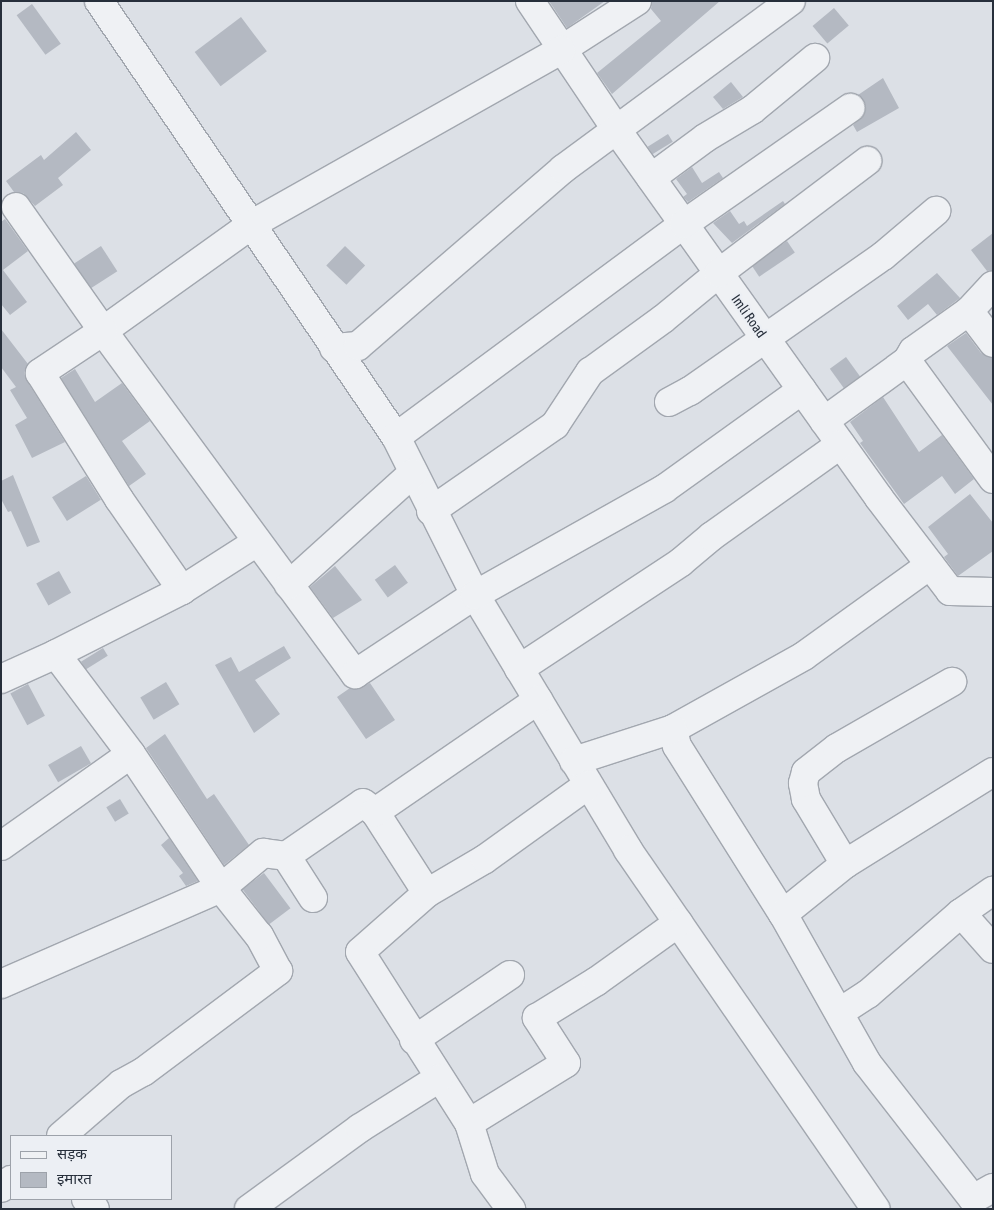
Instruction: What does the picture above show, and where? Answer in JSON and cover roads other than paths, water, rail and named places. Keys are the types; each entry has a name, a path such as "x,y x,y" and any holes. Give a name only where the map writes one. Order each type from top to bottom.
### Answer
{"street":[{"path":"99,1 396,437 475,595 628,850 876,1209"},
{"name":"Imli Road","path":"530,1 561,50 651,178 824,421 950,591 993,592"},
{"path":"182,590 119,499 40,373 103,331 250,225 561,50 637,1"},
{"path":"334,348 358,346 563,169 616,128 791,1"},
{"path":"651,178 705,138 752,110 815,58"},
{"path":"396,437 684,224 850,108"},
{"path":"431,510 555,425 590,372 663,319 719,273 868,161"},
{"path":"16,207 103,331 354,674 475,595 664,489 802,390"},
{"path":"668,402 690,391 764,336 882,256 936,211"},
{"path":"824,421 907,361 913,351 969,311 993,285"},
{"path":"969,311 993,344"},
{"path":"907,361 993,479"},
{"path":"519,669 681,562 712,536 841,444"},
{"path":"289,585 413,473"},
{"path":"1,679 56,654 182,590 257,542"},
{"path":"574,761 673,729 804,656 930,565"},
{"path":"56,654 131,754 220,888 259,936 278,971 143,1072 121,1084 62,1135"},
{"path":"845,864 806,799 803,783 806,772 837,748 952,682"},
{"path":"375,812 538,700"},
{"path":"673,729 677,746 783,914 840,1012 867,1063 973,1199 993,1188"},
{"path":"1,846 131,754"},
{"path":"783,914 845,864 993,772"},
{"path":"511,1209 485,1174 469,1123 414,1040 360,952 427,893 485,859 588,785"},
{"path":"1,984 220,888 263,853 286,856 363,803 375,812 427,893"},
{"path":"286,856 313,898"},
{"path":"840,1012 868,994 961,913 993,890"},
{"path":"961,913 993,949"},
{"path":"469,1123 566,1063 537,1018 597,981 678,923"},
{"path":"414,1040 510,975"},
{"path":"249,1209 360,1128 439,1078"},
{"path":"1,1200 5,1209"}]}
